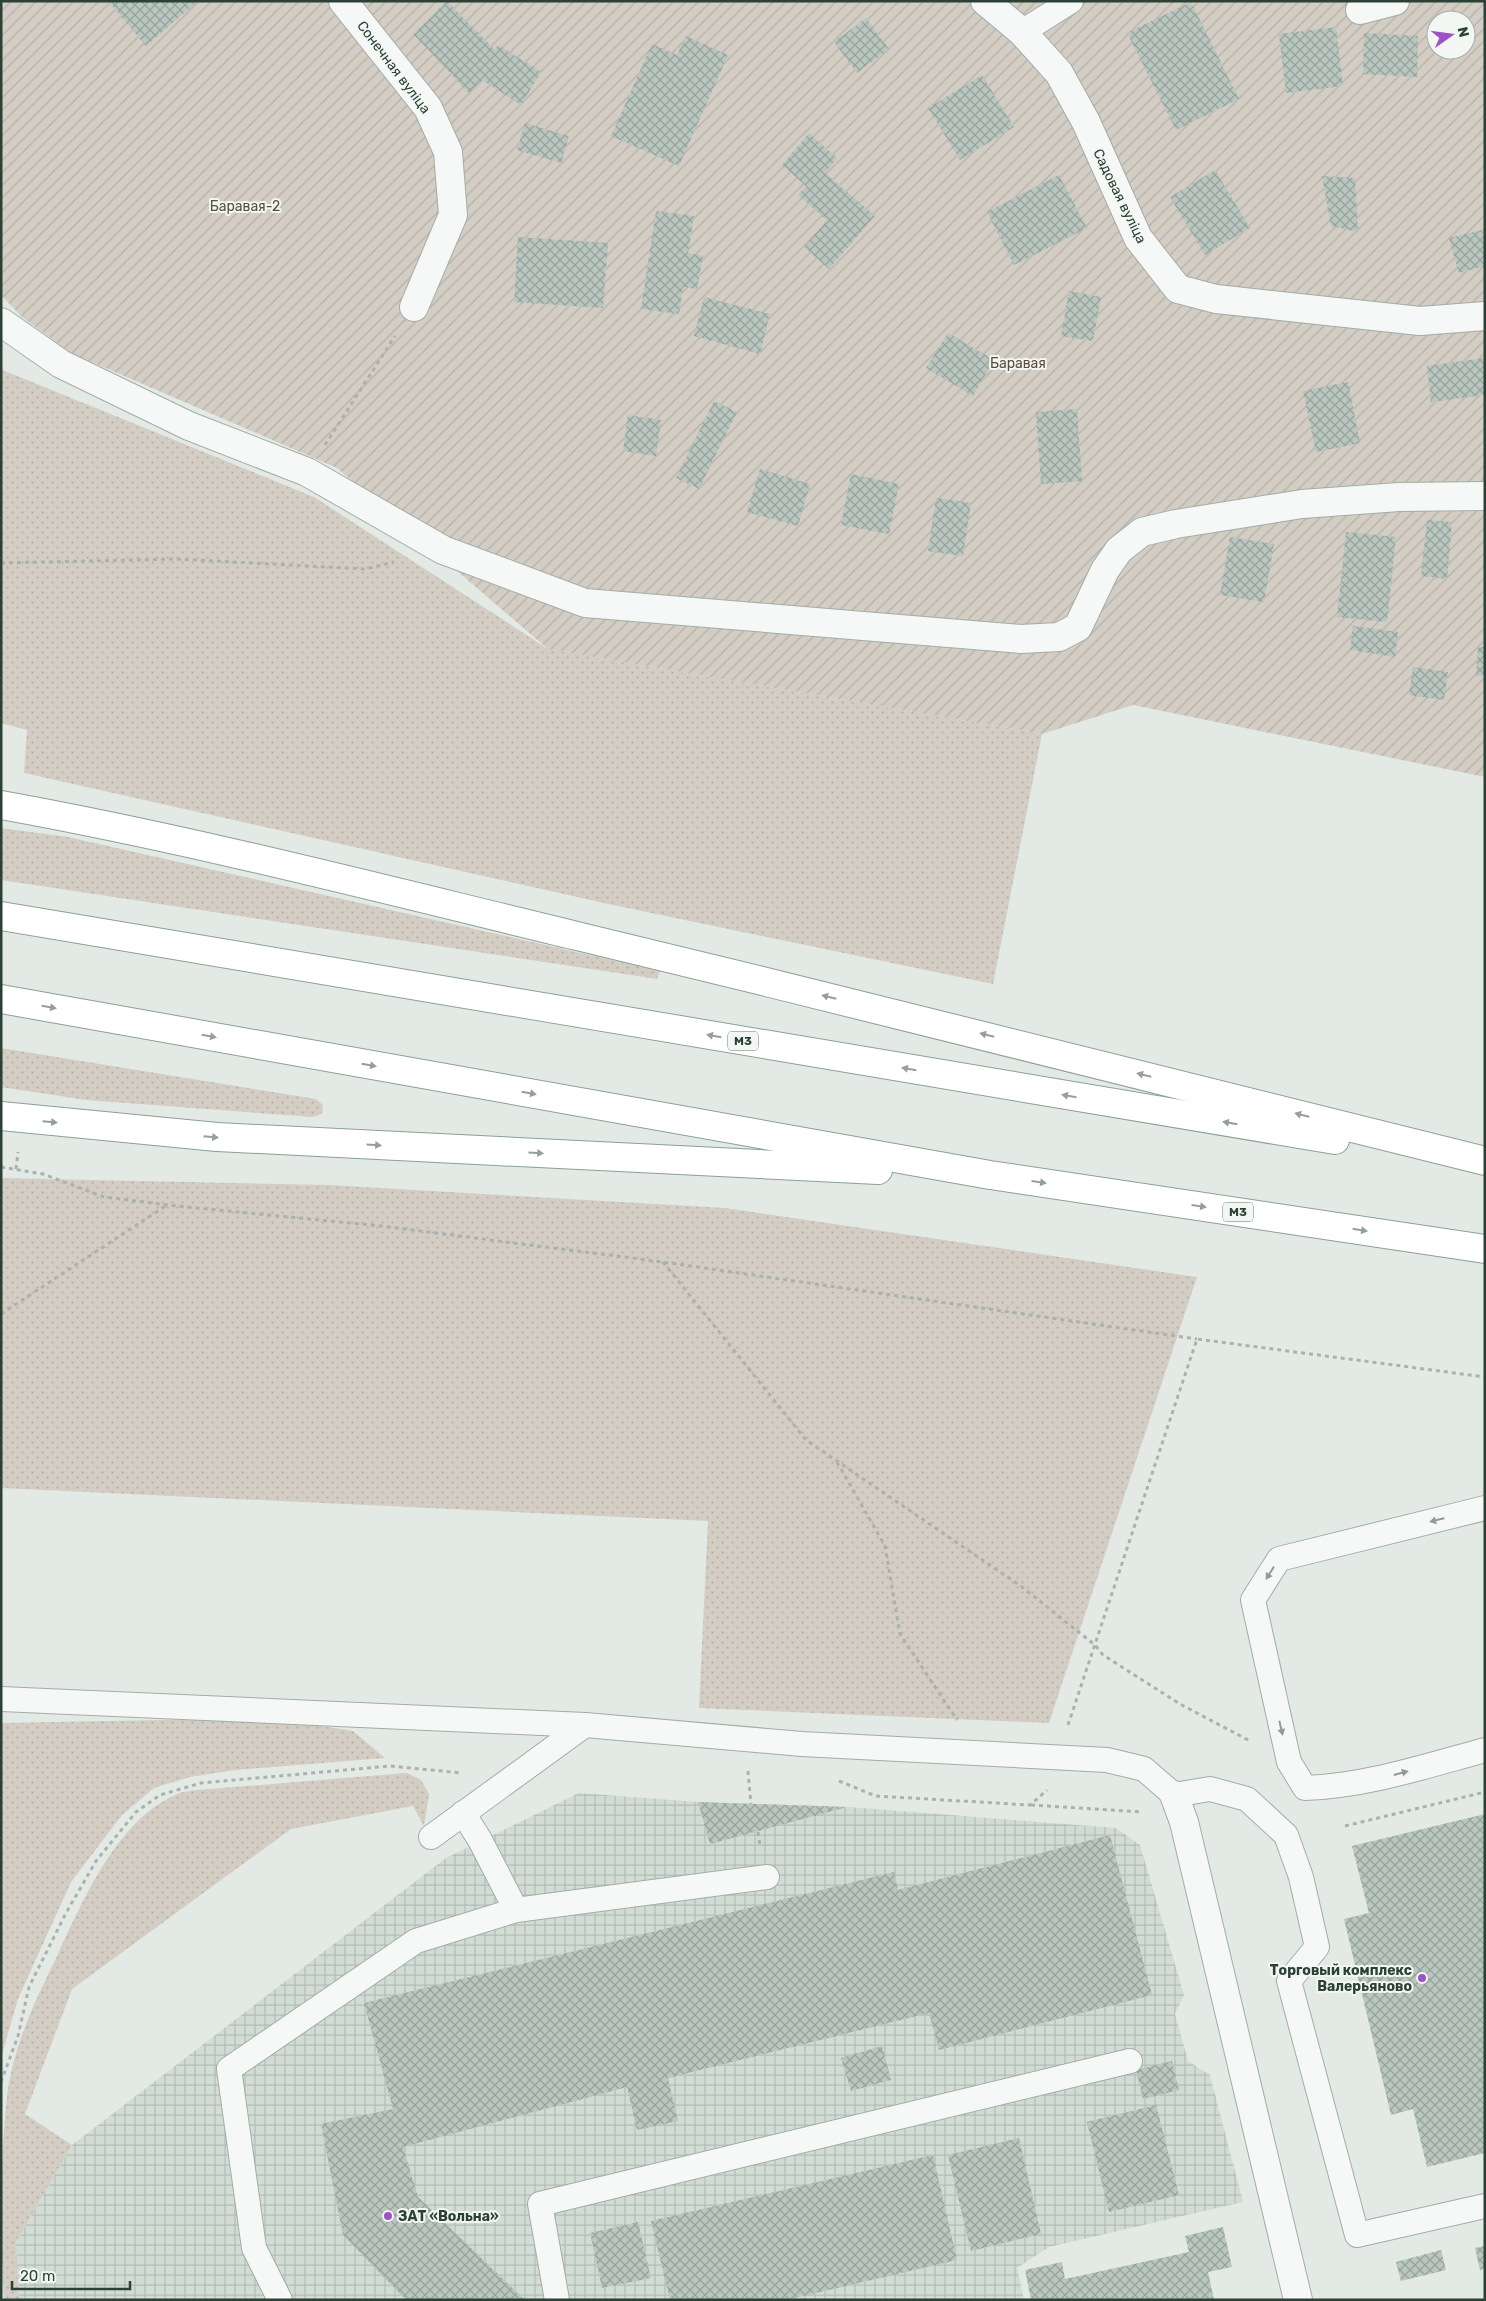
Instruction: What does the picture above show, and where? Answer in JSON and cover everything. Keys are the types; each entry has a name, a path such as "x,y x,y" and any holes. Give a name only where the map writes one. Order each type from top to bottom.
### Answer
{"highway":[{"path":"1,805 81,820 264,860 984,1035 1485,1161"},
{"name":"М3","path":"1,916 1485,1165"},
{"name":"М3","path":"1,999 990,1175 1485,1249"},
{"path":"1,1116 217,1138 990,1175"}],"street":[{"name":"Сонечная вуліца","path":"344,1 428,108 448,152 453,215 414,306"},
{"name":"Садовая вуліца","path":"985,1 1022,32 1059,74 1086,122 1138,238 1178,289 1216,299 1420,321 1485,316"},
{"path":"1360,10 1395,1"},
{"path":"1,322 61,364 189,426 307,472 443,550 585,603 1021,639 1059,637 1078,627 1104,570 1119,550 1142,532 1176,524 1302,504 1398,497 1485,496"},
{"path":"1174,1795 1184,1822 1298,2300"}],"lane":[{"path":"1022,32 1071,1"},
{"path":"1485,1508 1279,1559 1253,1600 1289,1762 1305,1788 1332,1787 1390,1775 1485,1750"},
{"path":"1,1699 585,1726 802,1744 1056,1759 1107,1760 1144,1769 1174,1795 1210,1789 1247,1799 1286,1835 1301,1878 1317,1947 1289,1981 1357,2235 1485,2206"},
{"path":"431,1838 585,1726"},
{"path":"463,1813 480,1840 516,1910"},
{"path":"280,2300 254,2248 229,2069 416,1941 516,1910 767,1877"},
{"path":"556,2300 540,2204 1130,2061"}],"path":[{"path":"307,472 414,306"},
{"path":"1,564 177,559 364,569 443,550"},
{"path":"1,1167 43,1174 104,1197 381,1226 663,1262 1196,1339 1485,1377"},
{"path":"1,1314 167,1205"},
{"path":"663,1262 806,1440 1022,1587 1095,1645 1102,1655 1180,1704 1289,1762"},
{"path":"1030,1805 1047,1790 1196,1339"},
{"path":"837,1461 885,1546 900,1634 980,1755"},
{"path":"1,2082 18,2036 29,1988 66,1913 96,1861 136,1812 160,1795 201,1783 390,1766 469,1773"},
{"path":"738,1770 757,1771"},
{"path":"748,1770 751,1804"},
{"path":"837,1780 876,1796 1149,1813"},
{"path":"1345,1826 1485,1792"}],"shaded area":[{"name":"ЗАТ «Вольна»","path":"579,1793 698,1802 849,1807 1116,1828 1140,1845 1184,1995 1175,2014 1188,2061 1210,2075 1243,2202 1049,2247 1017,2268 1024,2300 19,2300 16,2242 72,2145 446,1858"}],"green space":[{"name":"Баравая","path":"1,1 1485,1 1485,777 1133,705 1042,734 548,649 337,468 71,353 22,317 1,295"},
{"path":"1,368 314,497 548,649 1042,734 993,984 613,905 24,773 27,730 1,723"},
{"path":"1,828 68,837 660,971 657,979 1,880"},
{"path":"1,1048 316,1099 323,1105 322,1114 312,1117 86,1100 1,1087"},
{"path":"1,1178 329,1185 725,1208 1197,1277 1049,1723 699,1708 708,1521 1,1488"},
{"path":"272,1718 353,1731 385,1758 235,1770 190,1777 154,1788 122,1815 71,1882 18,1999 1,2058 1,1723"},
{"path":"407,1773 421,1780 429,1794 424,1826 413,1806 291,1829 72,1989 25,2114 72,2145 16,2242 19,2300 4,2300 1,2221 2,2166 8,2088 16,2053 42,1986 79,1910 104,1864 119,1842 154,1807 183,1792"}],"building":[{"path":"108,1 198,1 146,46"},
{"path":"447,1 495,50 498,45 541,72 521,105 482,80 469,93 413,34"},
{"path":"1191,2 1239,99 1176,130 1127,33"},
{"path":"866,18 889,49 857,73 834,42"},
{"path":"1336,27 1343,86 1286,93 1279,34"},
{"path":"1364,33 1418,36 1417,77 1363,74"},
{"path":"686,36 728,55 679,166 611,136 652,44 677,55"},
{"path":"982,75 1014,127 960,160 928,108"},
{"path":"525,123 569,136 561,163 517,150"},
{"path":"809,133 837,158 825,173 875,216 829,269 804,247 827,220 798,195 806,186 782,165"},
{"path":"1215,170 1250,228 1205,255 1170,197"},
{"path":"1059,175 1087,228 1014,265 987,212"},
{"path":"1322,176 1355,178 1358,232 1331,226"},
{"path":"656,211 694,216 688,253 703,256 697,289 683,287 679,314 641,309"},
{"path":"1482,230 1485,239 1485,266 1459,273 1449,238"},
{"path":"518,237 608,243 603,308 514,302"},
{"path":"1069,291 1101,297 1093,341 1061,336"},
{"path":"704,297 770,314 760,354 694,336"},
{"path":"948,333 994,360 973,396 926,368"},
{"path":"1485,358 1485,395 1431,402 1427,366"},
{"path":"1348,382 1360,443 1316,452 1303,391"},
{"path":"714,401 737,412 699,489 676,478"},
{"path":"1077,409 1082,481 1041,484 1036,412"},
{"path":"628,415 661,420 656,456 623,451"},
{"path":"760,469 810,484 798,526 747,512"},
{"path":"851,474 899,484 889,534 841,525"},
{"path":"936,498 971,503 963,556 928,551"},
{"path":"1427,520 1452,522 1447,579 1421,576"},
{"path":"1346,532 1396,537 1387,622 1337,617"},
{"path":"1230,537 1274,544 1264,602 1220,595"},
{"path":"1353,626 1398,632 1395,657 1350,650"},
{"path":"1478,647 1485,647 1485,676 1476,676"},
{"path":"1413,667 1448,672 1444,700 1409,695"},
{"path":"698,1802 847,1807 710,1844"},
{"name":"Торговый комплекс Валерьяново","path":"1485,1814 1485,2153 1427,2167 1413,2109 1391,2115 1344,1919 1369,1913 1352,1846"},
{"path":"1110,1835 1152,1995 939,2050 929,2013 668,2078 678,2121 637,2130 627,2087 403,2147 418,2197 525,2300 406,2300 343,2235 321,2124 393,2109 364,2003 894,1872 898,1890"},
{"path":"882,2046 891,2080 851,2091 841,2058"},
{"path":"1172,2061 1179,2090 1143,2099 1136,2070"},
{"path":"1156,2105 1179,2195 1109,2212 1087,2122"},
{"path":"1019,2138 1041,2234 971,2251 948,2155"},
{"path":"933,2155 957,2260 786,2300 670,2300 651,2221"},
{"path":"638,2222 651,2278 602,2288 590,2233"},
{"path":"1223,2227 1232,2267 1208,2272 1214,2300 1031,2300 1025,2270 1062,2262 1065,2279 1189,2252 1185,2236"},
{"path":"1485,2246 1485,2268 1480,2270 1475,2248"},
{"path":"1441,2250 1446,2270 1401,2281 1396,2262"}],"place":[{"name":"Торговый комплекс Валерьяново","path":"1422,1978"},
{"name":"ЗАТ «Вольна»","path":"388,2216"}],"park label":[{"name":"Баравая-2","path":"245,206"}]}
